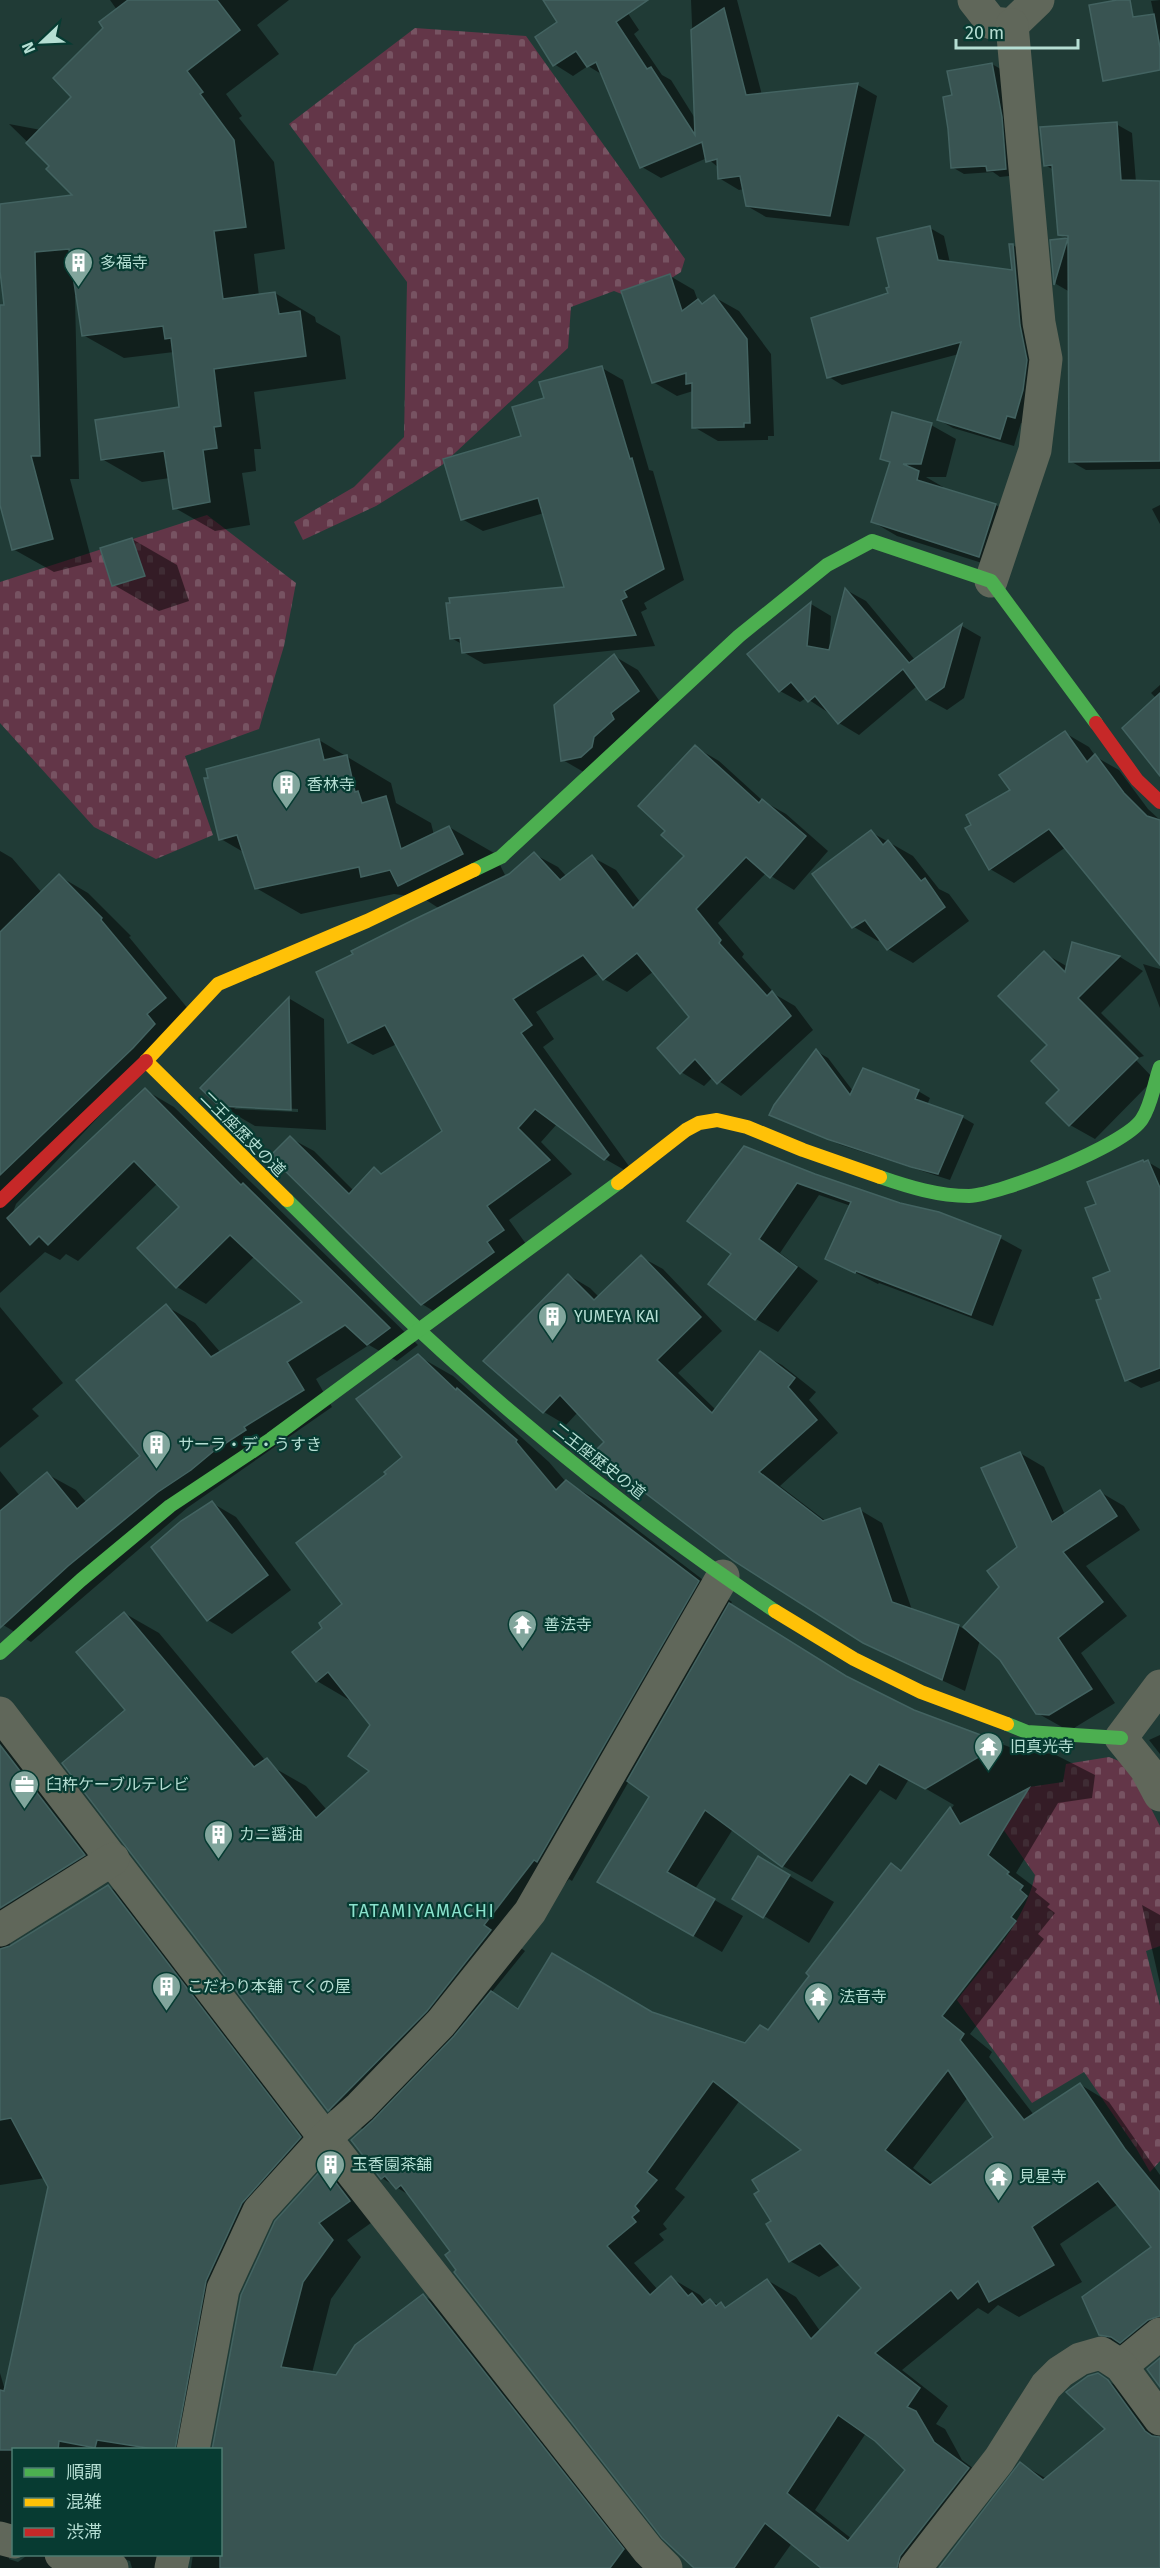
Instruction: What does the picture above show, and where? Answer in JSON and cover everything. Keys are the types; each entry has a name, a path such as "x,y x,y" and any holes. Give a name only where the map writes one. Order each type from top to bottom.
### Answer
{"street":[{"path":"974,0 992,23 1012,25 1038,0"},
{"path":"991,581 1035,450 1046,359 1037,300 1012,25"},
{"path":"0,1201 146,1061 218,984 367,921 501,857 739,636 827,565 872,541 991,581 1137,780 1160,802"},
{"name":"二王座歴史の道","path":"146,1061 420,1331 556,1449 723,1576 854,1659 921,1692 1027,1732 1121,1738"},
{"path":"0,1653 81,1580 170,1506 271,1439 420,1331 658,1154 680,1134 698,1123 717,1120 730,1121 897,1183 947,1195 973,1196 987,1194 1098,1149 1132,1132 1142,1120 1160,1067"},
{"path":"193,2448 222,2289 259,2211 326,2138 360,2107 441,2024 530,1912 723,1576"},
{"path":"1160,1686 1121,1738 1146,1768 1160,1794"},
{"path":"0,1713 649,2562"},
{"path":"0,1930 113,1859"},
{"path":"1121,2366 1160,2334"},
{"path":"915,2568 999,2460 1046,2386 1060,2372 1080,2359 1101,2353 1121,2366 1160,2419"},
{"path":"68,2556 112,2568"}],"green space":[{"path":"415,28 526,36 685,259 681,272 637,300 614,291 571,307 568,348 442,465 376,506 303,540 294,522 354,487 404,437 407,282 289,124"},
{"path":"207,515 296,583 284,646 259,729 185,756 213,835 156,859 94,827 0,723 0,582"},
{"path":"1109,1757 1124,1763 1134,1775 1160,1826 1160,1946 1146,1951 1160,2006 1160,2161 1150,2172 1084,2072 1032,2103 957,2000 1014,1926 1030,1893 1035,1875 1003,1829 1029,1787 1063,1782 1066,1764"}],"building":[{"path":"128,0 217,0 240,30 187,71 203,92 200,94 234,140 246,227 214,231 223,299 275,292 279,314 300,311 306,356 214,369 221,426 214,427 217,448 203,450 210,502 173,509 164,451 101,460 95,420 179,407 171,338 165,339 163,326 82,336 69,249 35,252 40,456 31,456 53,539 12,550 0,505 0,305 4,305 0,271 0,204 72,195 46,169 49,166 26,143 71,97 53,78 103,28 99,22"},
{"path":"543,0 648,0 616,22 647,69 651,67 695,135 691,30 724,8 746,95 858,83 830,216 746,206 740,176 718,179 717,159 706,162 702,142 640,168 596,62 587,67 576,51 553,66 535,37 557,22"},
{"path":"1130,0 1133,17 1154,14 1160,48 1160,70 1103,81 1089,5"},
{"path":"992,63 1002,117 1006,169 987,171 986,166 951,168 943,97 952,95 947,71"},
{"path":"1117,122 1121,180 1160,181 1160,461 1069,462 1068,236 1058,235 1052,165 1044,166 1040,127"},
{"path":"930,226 938,260 1012,270 1009,244 1013,244 1020,325 1027,360 1023,390 1015,418 1007,416 1000,439 937,420 961,342 827,378 811,318 888,293 886,288 889,287 877,238"},
{"path":"1068,238 1054,285 1050,240"},
{"path":"670,274 682,311 698,299 702,304 714,295 747,339 750,423 744,423 744,427 692,428 692,383 686,384 686,373 652,383 621,291"},
{"path":"602,366 630,459 632,458 664,569 624,591 627,597 621,600 636,635 462,653 460,638 450,639 446,603 450,603 449,598 564,587 538,498 461,520 443,459 521,436 512,407 544,398 539,382"},
{"path":"892,412 932,423 921,464 903,464 919,471 917,480 996,504 979,557 871,522 890,462 880,459"},
{"path":"132,538 145,576 112,586 100,548"},
{"path":"845,588 909,663 962,624 944,687 926,700 903,669 838,724 815,696 808,702 791,682 779,692 747,654 811,602 807,646 829,650"},
{"path":"614,654 639,691 611,713 614,719 594,737 592,747 581,757 561,761 554,705"},
{"path":"1160,693 1160,776 1122,728"},
{"path":"1065,731 1087,762 1095,754 1124,793 1147,816 1160,820 1160,965 1049,829 989,870 965,828 971,825 966,815 1010,790 999,775"},
{"name":"香林寺","path":"319,739 324,760 347,755 355,792 358,791 362,803 386,796 401,849 449,826 463,854 398,886 390,870 361,877 359,867 255,889 237,835 219,840 204,778 208,778 206,769"},
{"path":"695,745 759,803 762,799 806,836 770,878 746,857 696,909 721,940 719,943 767,996 772,991 791,1016 717,1084 695,1059 680,1074 657,1048 689,1017 637,953 603,980 583,955 513,999 532,1025 521,1033 609,1155 604,1160 535,1109 518,1128 550,1160 487,1206 504,1230 487,1242 494,1252 421,1305 270,1156 290,1136 349,1194 374,1167 381,1174 442,1131 385,1025 348,1043 316,972 353,954 351,951 509,874 534,852 560,880 592,855 633,908 684,856 661,835 665,831 638,806"},
{"path":"871,830 883,845 888,840 921,881 925,878 945,907 887,950 865,920 852,928 812,874"},
{"path":"59,874 102,918 101,920 166,998 147,1014 155,1024 133,1048 0,1175 0,932"},
{"path":"1072,942 1120,956 1078,998 1138,1058 1069,1126 1046,1103 1059,1090 1031,1061 1047,1045 998,996 1044,951 1065,972"},
{"path":"289,997 291,1110 219,1106 200,1088"},
{"path":"816,1049 850,1095 863,1068 919,1090 915,1099 963,1116 938,1174 827,1139 769,1115"},
{"path":"145,1088 241,1185 243,1183 390,1328 367,1345 345,1325 287,1362 304,1390 244,1427 246,1430 158,1492 68,1566 0,1628 0,1511 47,1472 77,1509 140,1456 76,1380 166,1304 211,1357 302,1302 230,1235 176,1288 137,1248 179,1207 134,1161 48,1245 39,1236 30,1245 7,1218"},
{"path":"744,1146 815,1174 900,1203 939,1212 1001,1236 971,1315 856,1271 855,1273 825,1259 851,1202 797,1183 759,1239 797,1267 755,1320 708,1284 731,1254 687,1221"},
{"path":"1143,1160 1144,1162 1148,1160 1160,1188 1160,1368 1125,1381 1096,1300 1101,1299 1093,1278 1110,1271 1085,1208 1096,1204 1087,1182"},
{"path":"641,1255 701,1317 657,1360 712,1413 760,1351 795,1378 788,1387 817,1420 759,1472 823,1521 860,1508 892,1602 959,1625 942,1680 863,1643 734,1561 593,1453 604,1442 560,1395 543,1413 483,1361 568,1274 594,1300"},
{"path":"418,1354 456,1390 457,1388 517,1440 516,1442 556,1490 566,1480 699,1581 537,1862 534,1860 484,1925 491,1930 427,2011 328,2111 62,1763 125,1710 76,1652 124,1612 254,1767 267,1758 316,1818 369,1771 348,1756 370,1725 328,1672 316,1682 292,1652 322,1628 319,1623 342,1604 296,1543 386,1474 384,1472 402,1457 356,1399"},
{"path":"1020,1452 1052,1522 1100,1490 1117,1516 1063,1552 1103,1602 1058,1638 1092,1689 1049,1715 1036,1714 1000,1660 963,1627 999,1587 987,1571 1017,1547 981,1468"},
{"path":"212,1501 268,1575 207,1621 151,1547 181,1521"},
{"path":"729,1603 846,1676 914,1710 1002,1743 925,1789 879,1764 866,1784 850,1774 782,1867 705,1810 667,1872 715,1899 693,1936 597,1882 649,1797 627,1781"},
{"name":"臼杵ケーブルテレビ","path":"0,1745 85,1855 0,1908"},
{"path":"1029,1788 988,1855 1023,1886 1020,1890 1027,1896 1011,1917 1016,1921 942,2016 964,2034 960,2040 1024,2120 1080,2083 1125,2149 1160,2192 1160,2316 1148,2320 1120,2343 1111,2337 1099,2335 1082,2297 1151,2247 1098,2181 1032,2227 1054,2265 989,2302 978,2281 958,2299 951,2290 875,2353 920,2388 907,2407 916,2411 934,2442 969,2468 900,2556 897,2568 821,2568 765,2523 734,2568 694,2568 662,2538 454,2272 456,2270 445,2255 450,2251 401,2185 396,2189 385,2176 381,2179 351,2140 454,2036 491,1991 518,2009 552,1953 652,2012 745,2043 760,2025 768,2030 809,1976 806,1973 891,1863 901,1871 950,1807 960,1824","holes":["948,2070 993,2137 930,2185 885,2150","713,2081 801,2150 752,2180 759,2191 754,2194 771,2221 766,2224 789,2262 820,2243 861,2288 811,2339 767,2279 725,2308 721,2302 716,2306 710,2299 702,2305 692,2293 688,2296 671,2276 650,2295 607,2246 636,2222 632,2217 639,2211 635,2206 657,2180 647,2172","838,2415 875,2441 905,2470 848,2541 787,2493"]},
{"path":"758,1856 790,1875 763,1918 732,1899"},
{"path":"108,1885 301,2137 242,2203 206,2281 175,2448 147,2448 97,2440 95,2448 59,2441 58,2448 0,2450 0,2390 4,2391 48,2187 11,2118 0,2120 0,1949 10,1946"},
{"path":"324,2167 350,2201 319,2223 333,2240 303,2282 281,2367 336,2375 355,2345 423,2294 624,2549 610,2568 220,2568 222,2448 212,2448 241,2295 275,2221"},
{"path":"1160,2358 1160,2387 1147,2369"},
{"path":"1098,2373 1108,2380 1145,2431 1152,2436 1160,2437 1160,2568 939,2568 1020,2462 1043,2480 1105,2429 1066,2392 1088,2376"}],"traffic: fast":[{"path":"474,870 501,857 739,636 827,565 872,541 991,581 1096,723"},
{"path":"880,1177 935,1193 957,1196 985,1193 1033,1178 1088,1155 1131,1130 1142,1119 1151,1100 1160,1067"},
{"path":"0,1653 81,1580 170,1506 271,1439 618,1183"},
{"path":"287,1200 402,1314 503,1405 637,1513 775,1611"},
{"path":"1007,1724 1027,1732 1121,1738"}],"traffic: slow":[{"path":"146,1061 218,984 367,921 474,870"},
{"path":"146,1061 287,1200"},
{"path":"618,1183 686,1130 699,1123 717,1120 747,1127 803,1150 880,1177"},
{"path":"775,1611 854,1659 921,1692 1007,1724"}],"traffic: jam":[{"path":"1096,723 1137,780 1160,802"},
{"path":"0,1201 146,1061"}],"place":[{"name":"多福寺","path":"79,288"},
{"name":"香林寺","path":"286,810"},
{"name":"YUMEYA KAI","path":"553,1342"},
{"name":"サーラ・デ・うすき","path":"157,1470"},
{"name":"善法寺","path":"523,1650"},
{"name":"旧真光寺","path":"989,1772"},
{"name":"臼杵ケーブルテレビ","path":"25,1810"},
{"name":"カニ醤油","path":"218,1860"},
{"name":"こだわり本舗 てくの屋","path":"166,2012"},
{"name":"法音寺","path":"818,2022"},
{"name":"玉香園茶舗","path":"331,2190"},
{"name":"見星寺","path":"998,2202"}],"district":[{"name":"TATAMIYAMACHI","path":"422,1911"}]}
